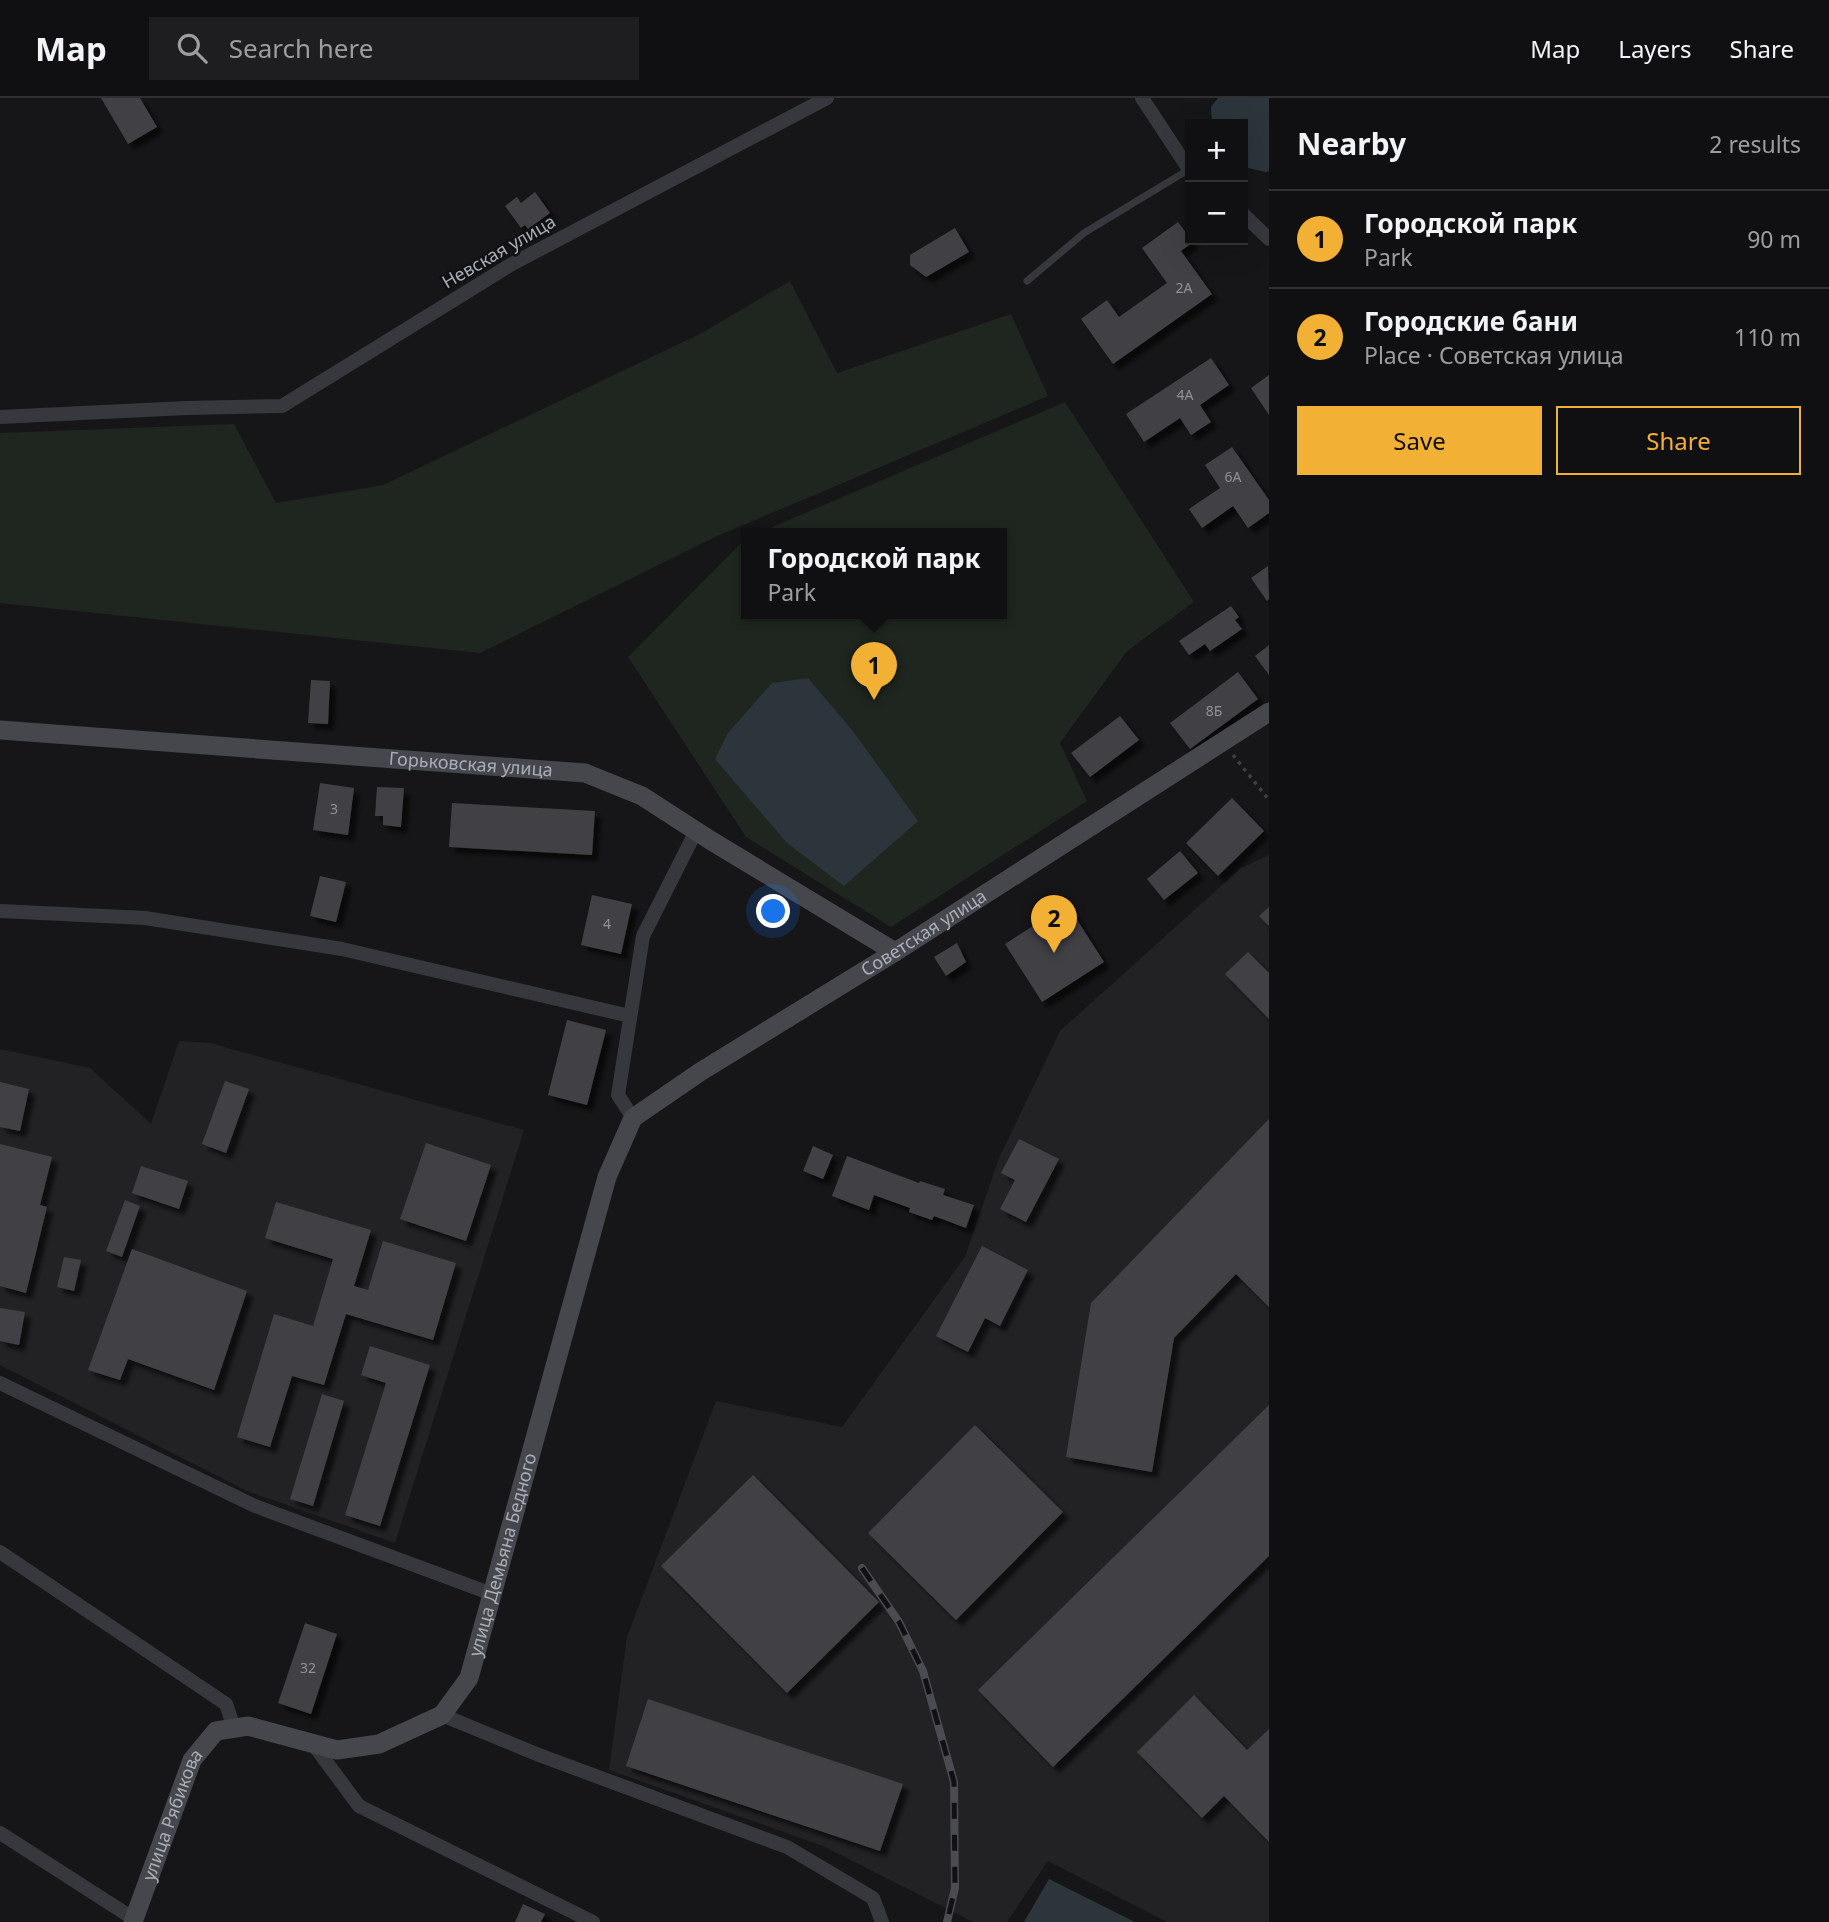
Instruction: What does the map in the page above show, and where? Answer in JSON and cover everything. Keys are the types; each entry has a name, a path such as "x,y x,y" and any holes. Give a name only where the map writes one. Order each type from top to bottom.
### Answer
{"main road":[{"name":"Советская улица","path":"633,1118 700,1072 895,952 1269,712"},
{"name":"Горьковская улица","path":"0,730 585,773 642,796 895,952"},
{"name":"улица Демьяна Бедного","path":"234,1728 247,1726 337,1750 379,1744 442,1715 469,1678 607,1177 633,1118"},
{"name":"улица Рябикова","path":"133,1921 192,1760 216,1731 234,1728"}],"street":[{"name":"Невская улица","path":"0,417 282,406 512,264 827,98"},
{"path":"1142,98 1185,165"},
{"path":"1248,219 1269,239"},
{"path":"633,1118 618,1095 643,936 696,831"},
{"path":"0,911 145,918 342,949 631,1016"},
{"path":"0,1382 255,1506 492,1594"},
{"path":"0,1552 226,1704 234,1728"},
{"path":"442,1715 539,1755 787,1847 873,1898 881,1922"},
{"path":"313,1744 359,1806 593,1922"},
{"path":"0,1833 133,1921"}],"lane":[{"path":"1027,281 1084,233 1185,173"}],"path":[{"path":"1223,742 1269,800"}],"shaded area":[{"path":"1218,98 1269,98 1269,171 1248,168 1248,119 1212,119 1211,107"},
{"path":"790,281 837,373 1011,314 1048,396 715,537 480,653 0,603 0,433 234,424 276,503 383,485 702,333"},
{"path":"1065,402 1194,602 1127,651 1060,743 1087,801 891,927 746,837 628,657 741,543 741,619 1007,619 1007,528 770,528"},
{"path":"808,678 852,730 918,821 844,886 787,843 715,759 728,733 772,683"},
{"path":"1269,855 1269,1922 1167,1922 1048,1861 1007,1922 973,1922 823,1846 609,1770 627,1637 716,1401 842,1427 965,1257 999,1158 1060,1031 1241,868"},
{"path":"179,1041 210,1043 524,1130 395,1543 247,1491 0,1365 0,1049 90,1068 151,1124"},
{"path":"1049,1879 1135,1922 1024,1922"}],"building":[{"path":"101,98 140,98 157,127 128,144"},
{"path":"535,192 550,213 528,229 525,225 521,228 505,206 517,197 521,203"},
{"path":"1178,222 1185,231 1185,245 1189,245 1181,251 1212,294 1113,364 1081,319 1107,300 1119,317 1167,283 1142,248"},
{"path":"955,228 969,252 926,277 910,265 910,255"},
{"path":"1211,358 1229,385 1200,405 1211,422 1191,435 1180,418 1144,442 1126,414"},
{"path":"1269,375 1269,415 1251,388"},
{"path":"1232,447 1269,500 1269,513 1248,528 1233,506 1202,528 1189,509 1220,488 1205,465"},
{"path":"1268,566 1269,599 1267,601 1251,578"},
{"path":"1231,606 1239,617 1235,620 1242,629 1210,651 1205,644 1189,655 1179,641"},
{"path":"1269,645 1269,675 1255,656"},
{"path":"1238,672 1258,699 1190,749 1170,723"},
{"path":"311,680 330,681 328,724 308,723"},
{"path":"1120,716 1139,740 1090,777 1071,753"},
{"path":"320,783 354,788 348,835 313,830"},
{"path":"377,787 404,788 401,827 383,825 383,816 375,816"},
{"path":"1232,798 1264,831 1218,876 1186,843"},
{"path":"452,803 595,811 592,855 449,847"},
{"path":"1180,851 1198,873 1164,900 1147,879"},
{"path":"320,876 346,882 336,922 310,916"},
{"path":"592,895 632,904 621,954 581,945"},
{"path":"1067,904 1104,962 1042,1002 1005,944"},
{"path":"1269,907 1269,926 1259,916"},
{"path":"957,943 966,962 946,976 934,957"},
{"path":"1248,952 1269,973 1269,1019 1225,974"},
{"path":"567,1020 606,1030 587,1105 548,1095"},
{"path":"225,1081 249,1089 226,1153 202,1144"},
{"path":"0,1082 29,1089 20,1131 0,1127"},
{"path":"1269,1119 1269,1307 1236,1274 1174,1338 1152,1472 1066,1457 1091,1303"},
{"path":"1019,1139 1059,1159 1026,1222 1000,1209 1015,1180 1001,1173"},
{"path":"426,1143 491,1165 466,1241 400,1219"},
{"path":"0,1144 52,1157 40,1205 47,1207 26,1293 0,1286"},
{"path":"813,1146 833,1155 823,1179 803,1171"},
{"path":"847,1156 919,1183 920,1181 945,1189 943,1195 974,1205 966,1228 934,1216 932,1220 909,1212 910,1208 874,1195 869,1210 832,1196"},
{"path":"141,1166 188,1181 179,1209 132,1193"},
{"path":"125,1200 140,1206 122,1257 106,1251"},
{"path":"276,1202 371,1230 354,1286 368,1290 383,1241 456,1263 433,1340 346,1314 324,1385 292,1376 270,1447 237,1437 274,1314 313,1326 333,1259 265,1238"},
{"path":"982,1246 1028,1270 1000,1326 985,1318 968,1352 936,1336"},
{"path":"132,1249 247,1291 214,1390 128,1359 120,1380 88,1370"},
{"path":"64,1257 81,1260 74,1291 57,1287"},
{"path":"0,1308 25,1312 19,1345 0,1341"},
{"path":"370,1346 430,1365 380,1526 345,1515 386,1383 361,1375"},
{"path":"322,1394 344,1401 313,1506 290,1499"},
{"path":"1269,1405 1269,1556 1053,1767 978,1690"},
{"path":"975,1425 1063,1512 956,1620 868,1533"},
{"path":"753,1475 879,1602 787,1693 661,1566"},
{"path":"305,1623 337,1634 311,1714 278,1703"},
{"path":"1194,1695 1247,1750 1269,1729 1269,1842 1224,1796 1202,1818 1137,1752"},
{"path":"648,1699 903,1784 880,1851 626,1766"},
{"path":"523,1904 545,1914 541,1922 515,1922"}],"railway":[{"path":"862,1568 899,1622 923,1671 954,1782 955,1888 947,1922"}],"place":[{"name":"Городской парк","path":"874,700"},
{"name":"Городские бани","path":"1054,953"}]}
